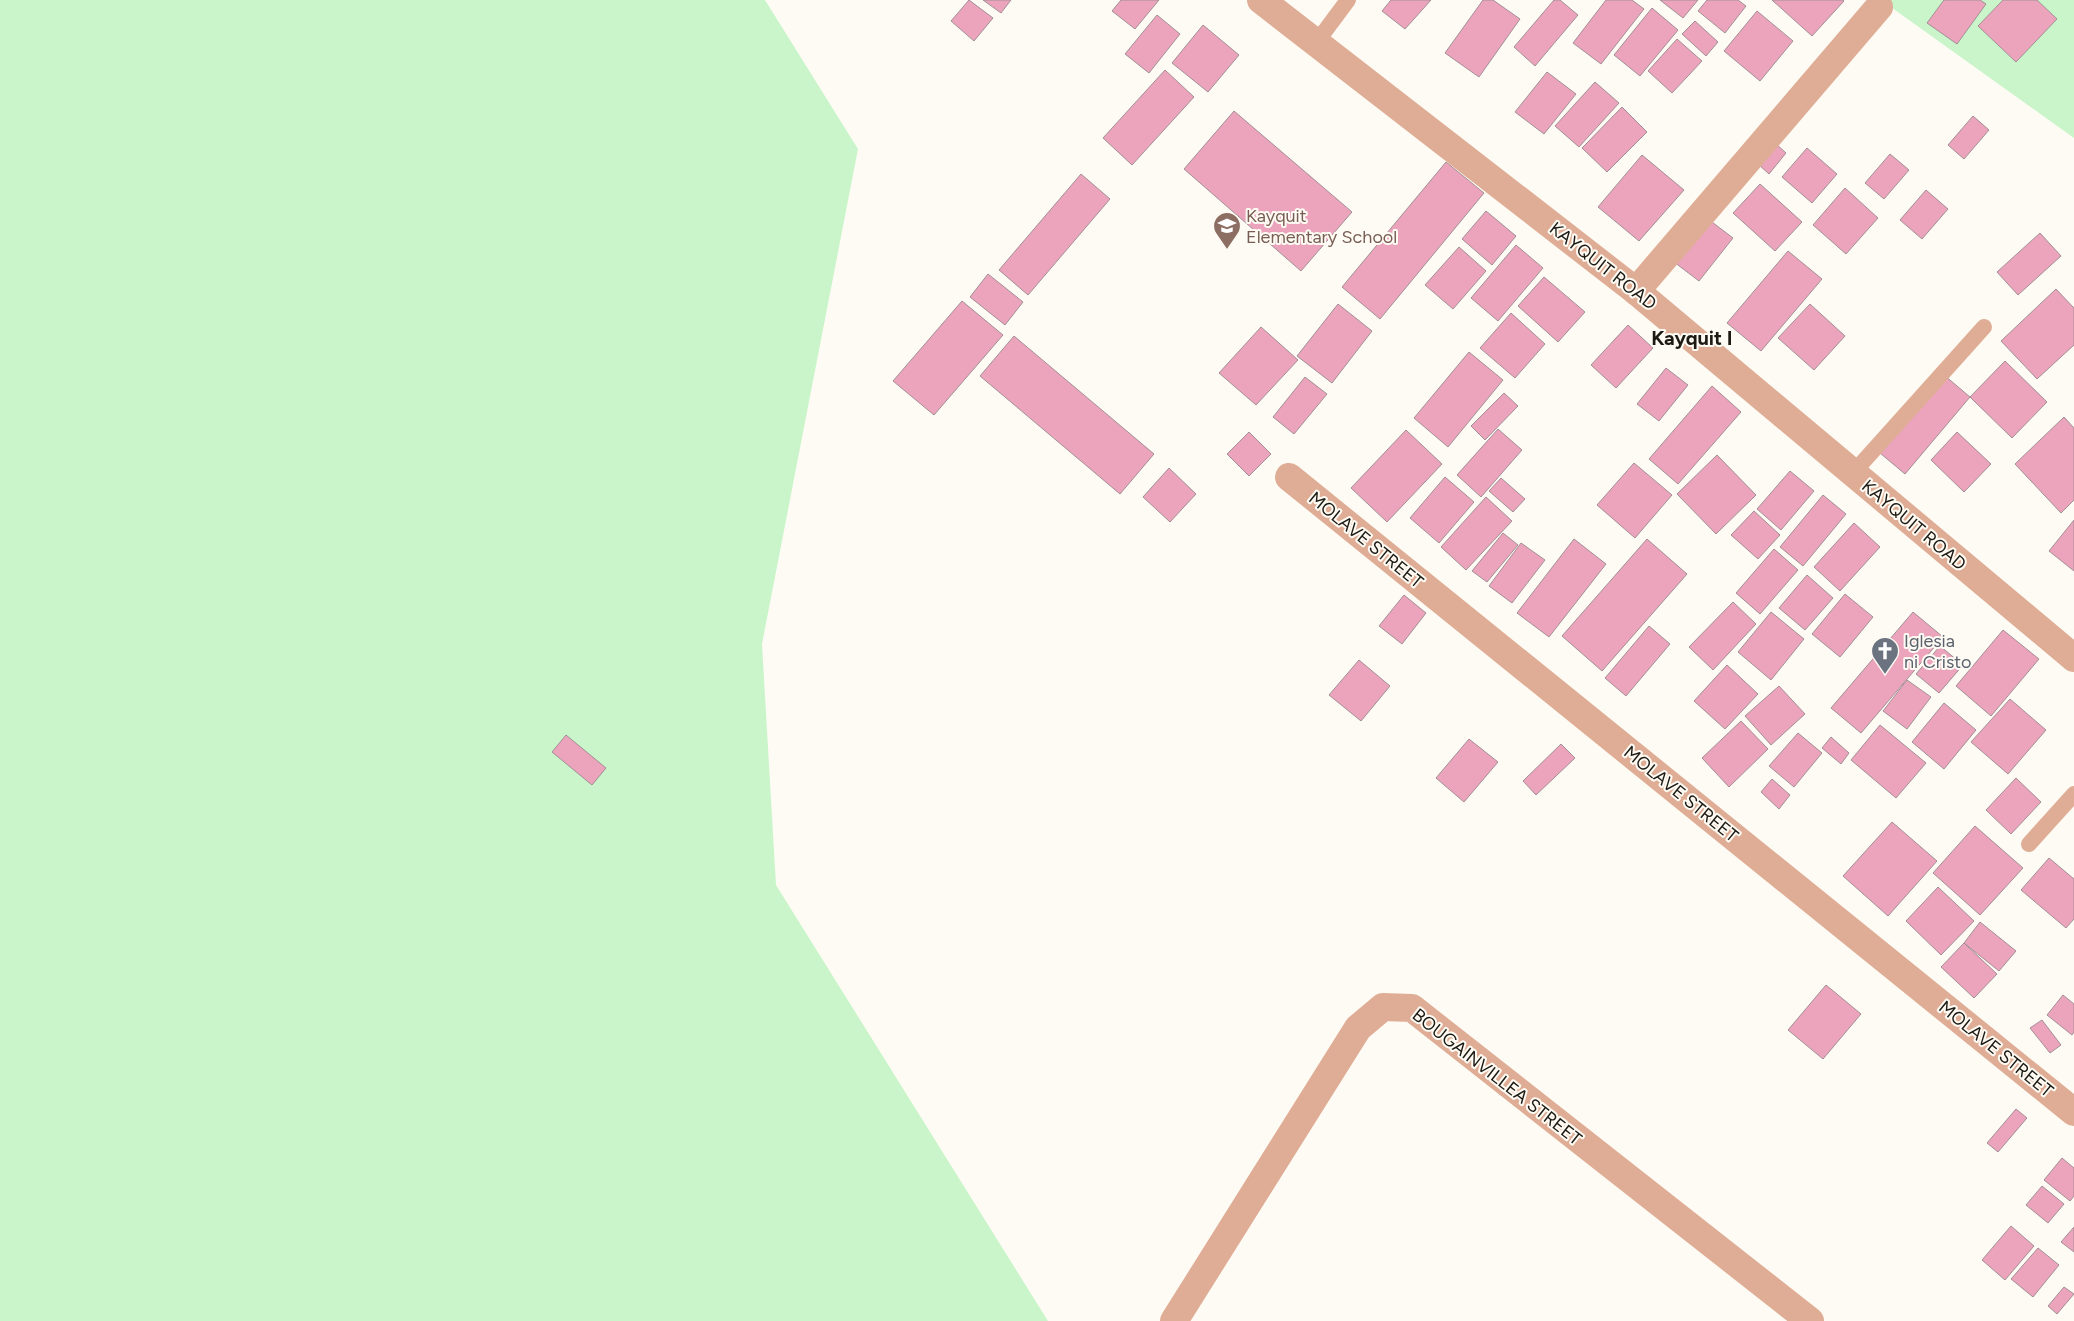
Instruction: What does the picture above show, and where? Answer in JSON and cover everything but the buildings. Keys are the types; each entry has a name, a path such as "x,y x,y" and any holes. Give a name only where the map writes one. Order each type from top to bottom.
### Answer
{"street":[{"name":"KAYQUIT ROAD","path":"1261,0 1636,291 2074,658"},
{"path":"1636,291 1878,7"},
{"name":"MOLAVE STREET","path":"1288,477 2074,1112"},
{"name":"BOUGAINVILLEA STREET","path":"1174,1321 1358,1028 1383,1007 1412,1008 1810,1321"}],"lane":[{"path":"1316,43 1348,0"},
{"path":"1853,473 1984,328"},
{"path":"2029,844 2074,794"}],"green space":[{"path":"0,0 765,0 858,149 762,644 776,885 1048,1321 0,1321"},
{"path":"1881,0 2074,0 2074,138"}],"place":[{"name":"Kayquit Elementary School","path":"1227,250"},
{"name":"Iglesia ni Cristo","path":"1885,675"}],"district":[{"name":"Kayquit I","path":"1692,338"}]}
